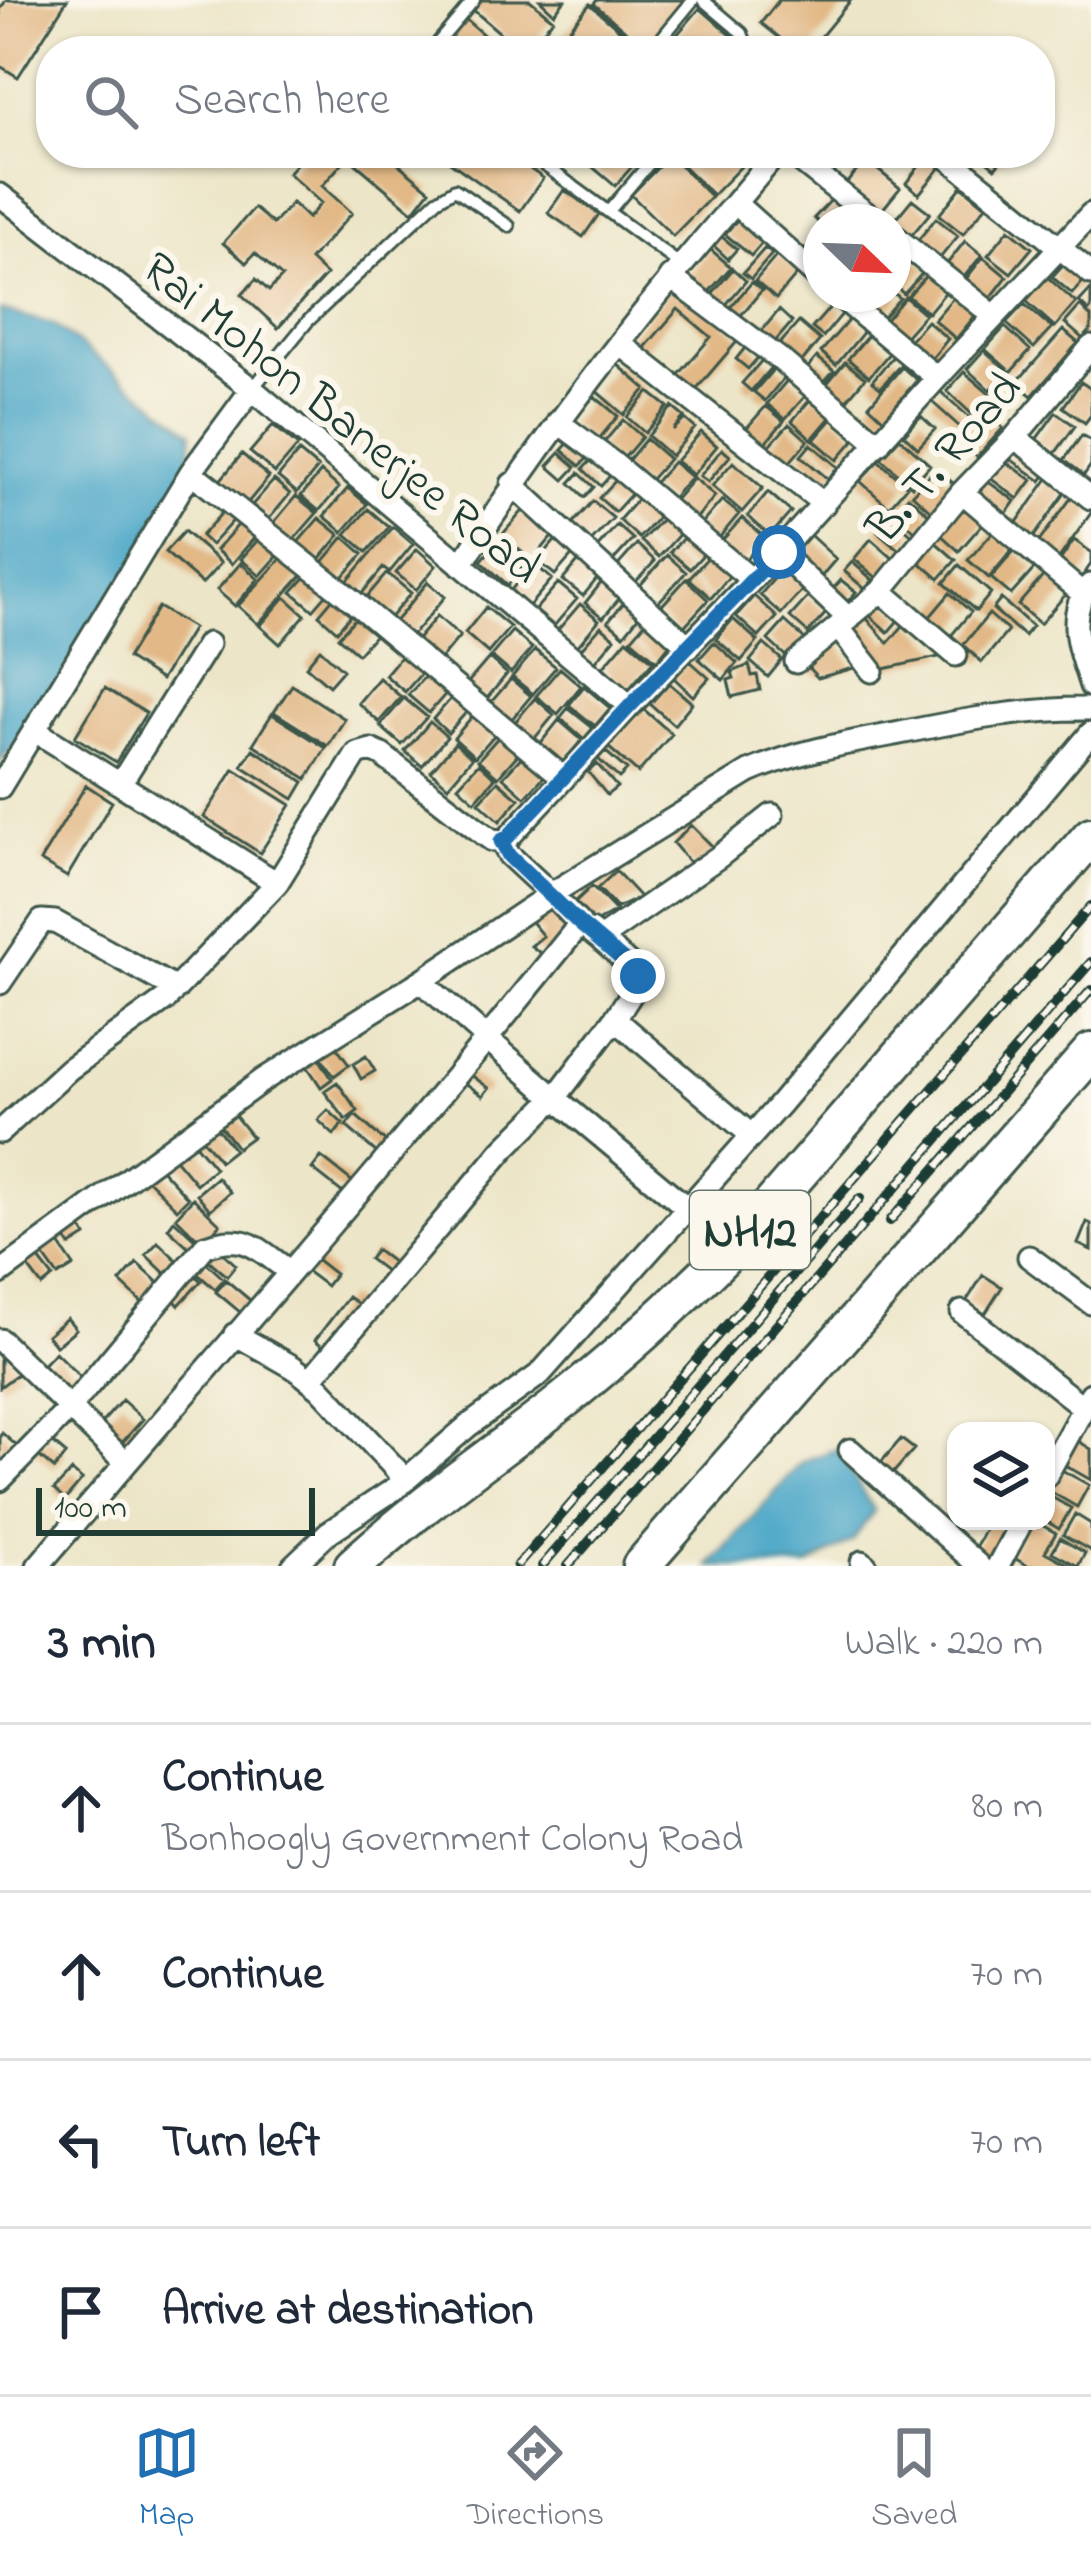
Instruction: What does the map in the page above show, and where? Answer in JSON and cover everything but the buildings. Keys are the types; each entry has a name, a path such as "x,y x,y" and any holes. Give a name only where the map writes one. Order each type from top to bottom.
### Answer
{"highway":[{"name":"NH12","path":"352,1566 613,1360 697,1283 746,1234 1091,836"},
{"name":"NH12","path":"641,1566 1091,1052"}],"street":[{"path":"461,565 558,422 675,271 764,168"},
{"path":"809,168 854,204"},
{"path":"961,168 1091,273"},
{"name":"Rai Mohon Banerjee Road","path":"0,195 252,389 630,706"},
{"path":"735,203 803,264"},
{"path":"505,848 507,838 1091,214"},
{"path":"911,249 994,316"},
{"path":"675,271 879,444"},
{"path":"858,312 937,378"},
{"path":"619,343 824,504"},
{"name":"B. T. Road","path":"796,662 881,591 1091,347"},
{"path":"0,787 191,472 252,389"},
{"path":"558,422 752,580"},
{"path":"1015,437 1091,498"},
{"path":"191,472 564,778"},
{"path":"512,484 688,646"},
{"path":"962,492 1087,589 1074,627 1091,686"},
{"path":"779,552 844,623 872,671"},
{"path":"881,591 956,655"},
{"path":"120,784 208,644"},
{"path":"0,1274 263,1080 421,980 546,890 749,772 844,743 964,721 1025,712 1091,710"},
{"path":"34,730 277,884"},
{"path":"293,1566 329,1532 406,1480 468,1426 540,1374 752,1135 1091,733"},
{"path":"0,1132 69,1069 165,1000 277,884 356,754 371,750 382,755 505,848 638,976 635,988 555,1099 503,1150 310,1380"},
{"path":"600,939 772,815"},
{"path":"0,982 42,921 55,922 176,989"},
{"path":"38,1566 386,1162 580,924"},
{"path":"421,980 686,1207"},
{"path":"615,1019 752,1135"},
{"path":"0,1480 69,1408 206,1246 226,1239 244,1240 289,1271"},
{"path":"1030,1257 1091,1303"},
{"path":"962,1312 1087,1400 1055,1459"},
{"path":"236,1334 310,1380 406,1480"},
{"path":"0,1340 126,1463"},
{"path":"850,1450 979,1566"},
{"path":"998,1566 1017,1530"}],"lane":[{"path":"443,36 474,0"},
{"path":"664,36 694,0"},
{"path":"703,0 743,36"},
{"path":"548,168 609,211 675,271"},
{"path":"609,211 645,168"},
{"path":"252,389 308,321 436,200 455,189 509,226"}],"water":[{"path":"0,310 53,324 192,432 188,485 86,655 0,762"},
{"path":"837,1449 874,1511 852,1541 807,1566 709,1566 803,1461"}],"railway":[{"path":"517,1566 1091,906"},
{"path":"568,1566 1091,962"},
{"path":"890,1221 1091,990"},
{"path":"542,1566 860,1198"}],"route":[{"path":"638,976 509,856 501,841 779,552"}]}
